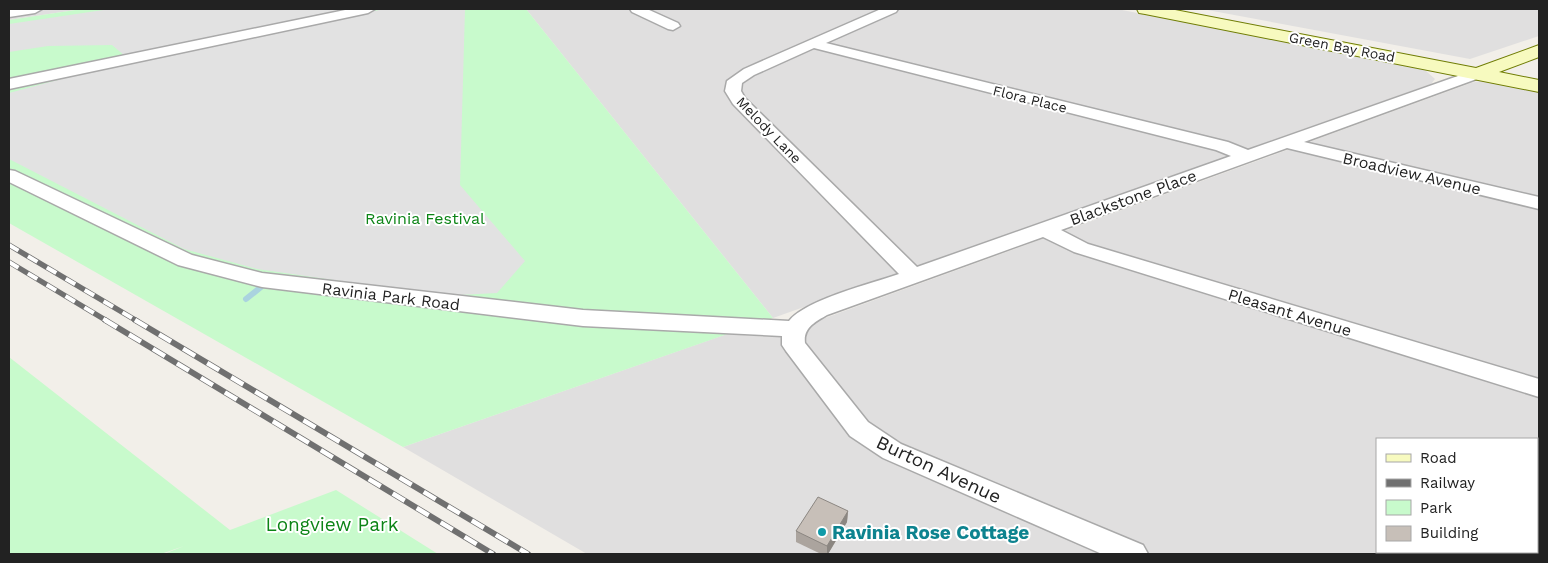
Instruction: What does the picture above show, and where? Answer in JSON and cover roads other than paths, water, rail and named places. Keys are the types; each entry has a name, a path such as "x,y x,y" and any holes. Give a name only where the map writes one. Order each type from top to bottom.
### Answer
{"main road":[{"name":"Green Bay Road","path":"1148,9 1539,86"},
{"path":"1477,74 1539,51"}],"street":[{"path":"9,13 35,9"},
{"path":"9,84 368,9"},
{"path":"638,9 673,26"},
{"name":"Melody Lane","path":"891,9 749,72 735,81 733,91 738,101 914,276"},
{"name":"Flora Place","path":"813,44 1222,146 1247,156"},
{"name":"Blackstone Place","path":"794,330 803,318 819,310 1477,74"},
{"name":"Broadview Avenue","path":"1286,143 1539,202"},
{"name":"Ravinia Park Road","path":"9,174 185,260 262,280 583,318 794,330"},
{"name":"Pleasant Avenue","path":"1044,229 1081,248 1539,388"},
{"name":"Burton Avenue","path":"794,330 794,345 859,429 892,451 1133,554"}],"waterway":[{"path":"246,299 261,287"}],"railway":[{"path":"9,245 137,321"},
{"path":"9,262 107,321"},
{"path":"105,320 493,554"},
{"path":"135,320 528,554"}],"place":[{"name":"Ravinia Rose Cottage","path":"822,532"}],"park label":[{"name":"Ravinia Festival","path":"425,218"},
{"name":"Longview Park","path":"332,524"}]}
